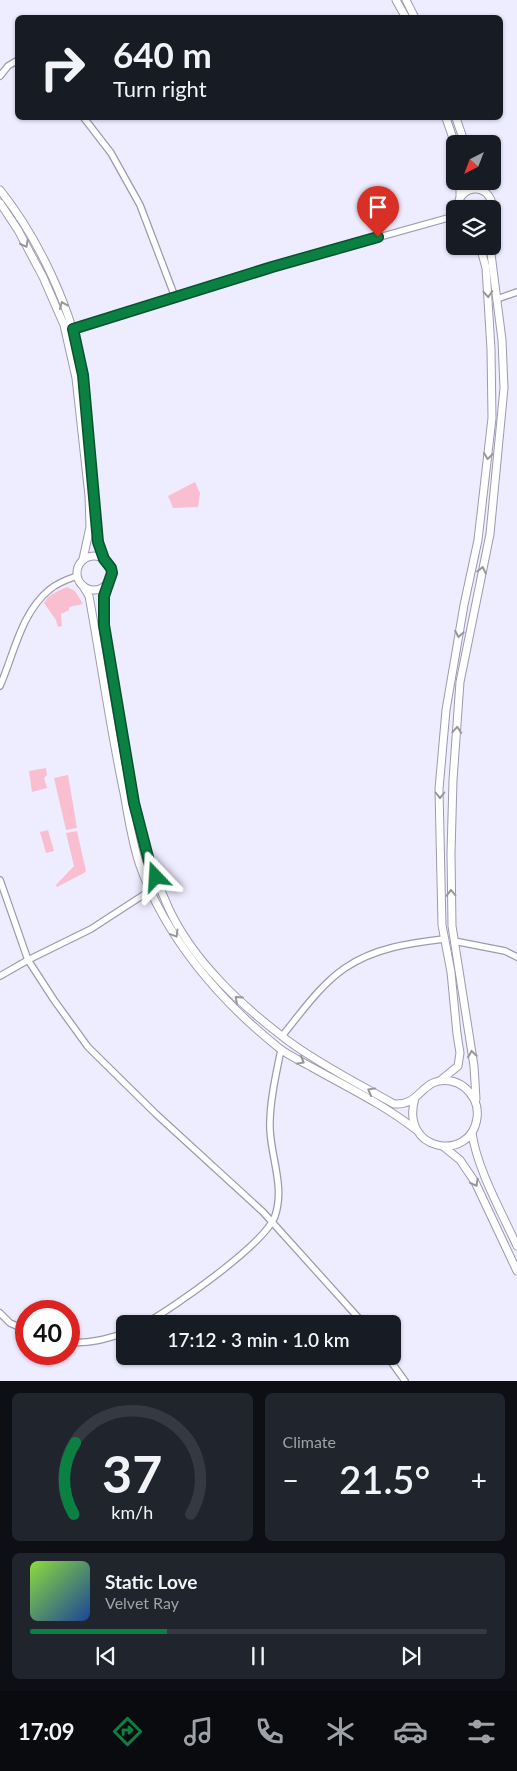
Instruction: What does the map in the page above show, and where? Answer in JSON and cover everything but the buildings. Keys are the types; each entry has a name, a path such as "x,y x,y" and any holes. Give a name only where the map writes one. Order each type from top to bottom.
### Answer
{"street":[{"path":"396,0 404,15"},
{"path":"406,0 414,15"},
{"path":"0,76 8,66 15,62"},
{"path":"86,120 111,153 140,205 175,297"},
{"path":"447,120 452,135"},
{"path":"457,120 462,135"},
{"path":"460,198 468,190 479,189 485,191 492,200"},
{"path":"0,190 20,216 43,257 73,329 83,375 98,542 104,559 111,568 111,578 104,596 104,625 134,803 149,861 169,910 191,946 224,986 282,1036 344,1076 394,1104 402,1104 415,1098 426,1086 441,1080 452,1081 463,1086 471,1093 476,1102"},
{"path":"460,190 460,198"},
{"path":"0,203 18,230 43,277 64,325 76,378 89,496 90,527 77,576 89,596 128,816 139,863 151,890 176,937 197,967 252,1025 281,1050 396,1114 424,1139 444,1147 460,1160 475,1182 517,1270"},
{"path":"73,329 272,267 446,219"},
{"path":"441,1080 458,1066 460,1052 451,972 442,925 439,789 446,710 464,605 478,540 492,418 491,349 486,268 482,255"},
{"path":"444,1147 464,1141 472,1133 478,1113 474,1066 452,926 451,853 453,780 460,682 490,534 504,388 502,340 491,255"},
{"path":"497,299 517,292"},
{"path":"83,559 94,555 104,559"},
{"path":"0,686 26,619 37,603 50,589 65,580 77,576"},
{"path":"83,586 88,589 99,589 108,583"},
{"path":"0,880 28,960 88,1047 156,1114 272,1220 356,1315"},
{"path":"0,976 91,929 151,890"},
{"path":"282,1036 328,983 345,968 367,956 390,948 444,938"},
{"path":"454,941 505,952 517,957"},
{"path":"158,1315 186,1297 242,1254 268,1227 275,1216 279,1190 270,1129 275,1082 281,1050"},
{"path":"415,1098 412,1120 416,1130"},
{"path":"472,1133 474,1148 481,1167 517,1246"},
{"path":"0,1314 15,1325"},
{"path":"80,1343 101,1341 116,1336"},
{"path":"393,1365 405,1381"}],"shaded area":[{"path":"195,482 200,493 198,507 173,508 168,496"},
{"path":"67,587 75,591 83,604 69,607 69,610 61,614 62,626 58,627 56,620 44,603 51,595"},
{"path":"46,768 47,775 44,778 47,788 32,792 29,771"},
{"path":"68,775 77,828 66,830 54,778"},
{"path":"48,830 54,851 46,853 40,832"},
{"path":"77,831 86,871 57,887 56,885 74,866 66,833"}],"route":[{"path":"156,877 149,861 134,803 104,625 104,596 112,573 111,568 104,559 98,542 83,375 73,329 272,267 378,237"}]}
